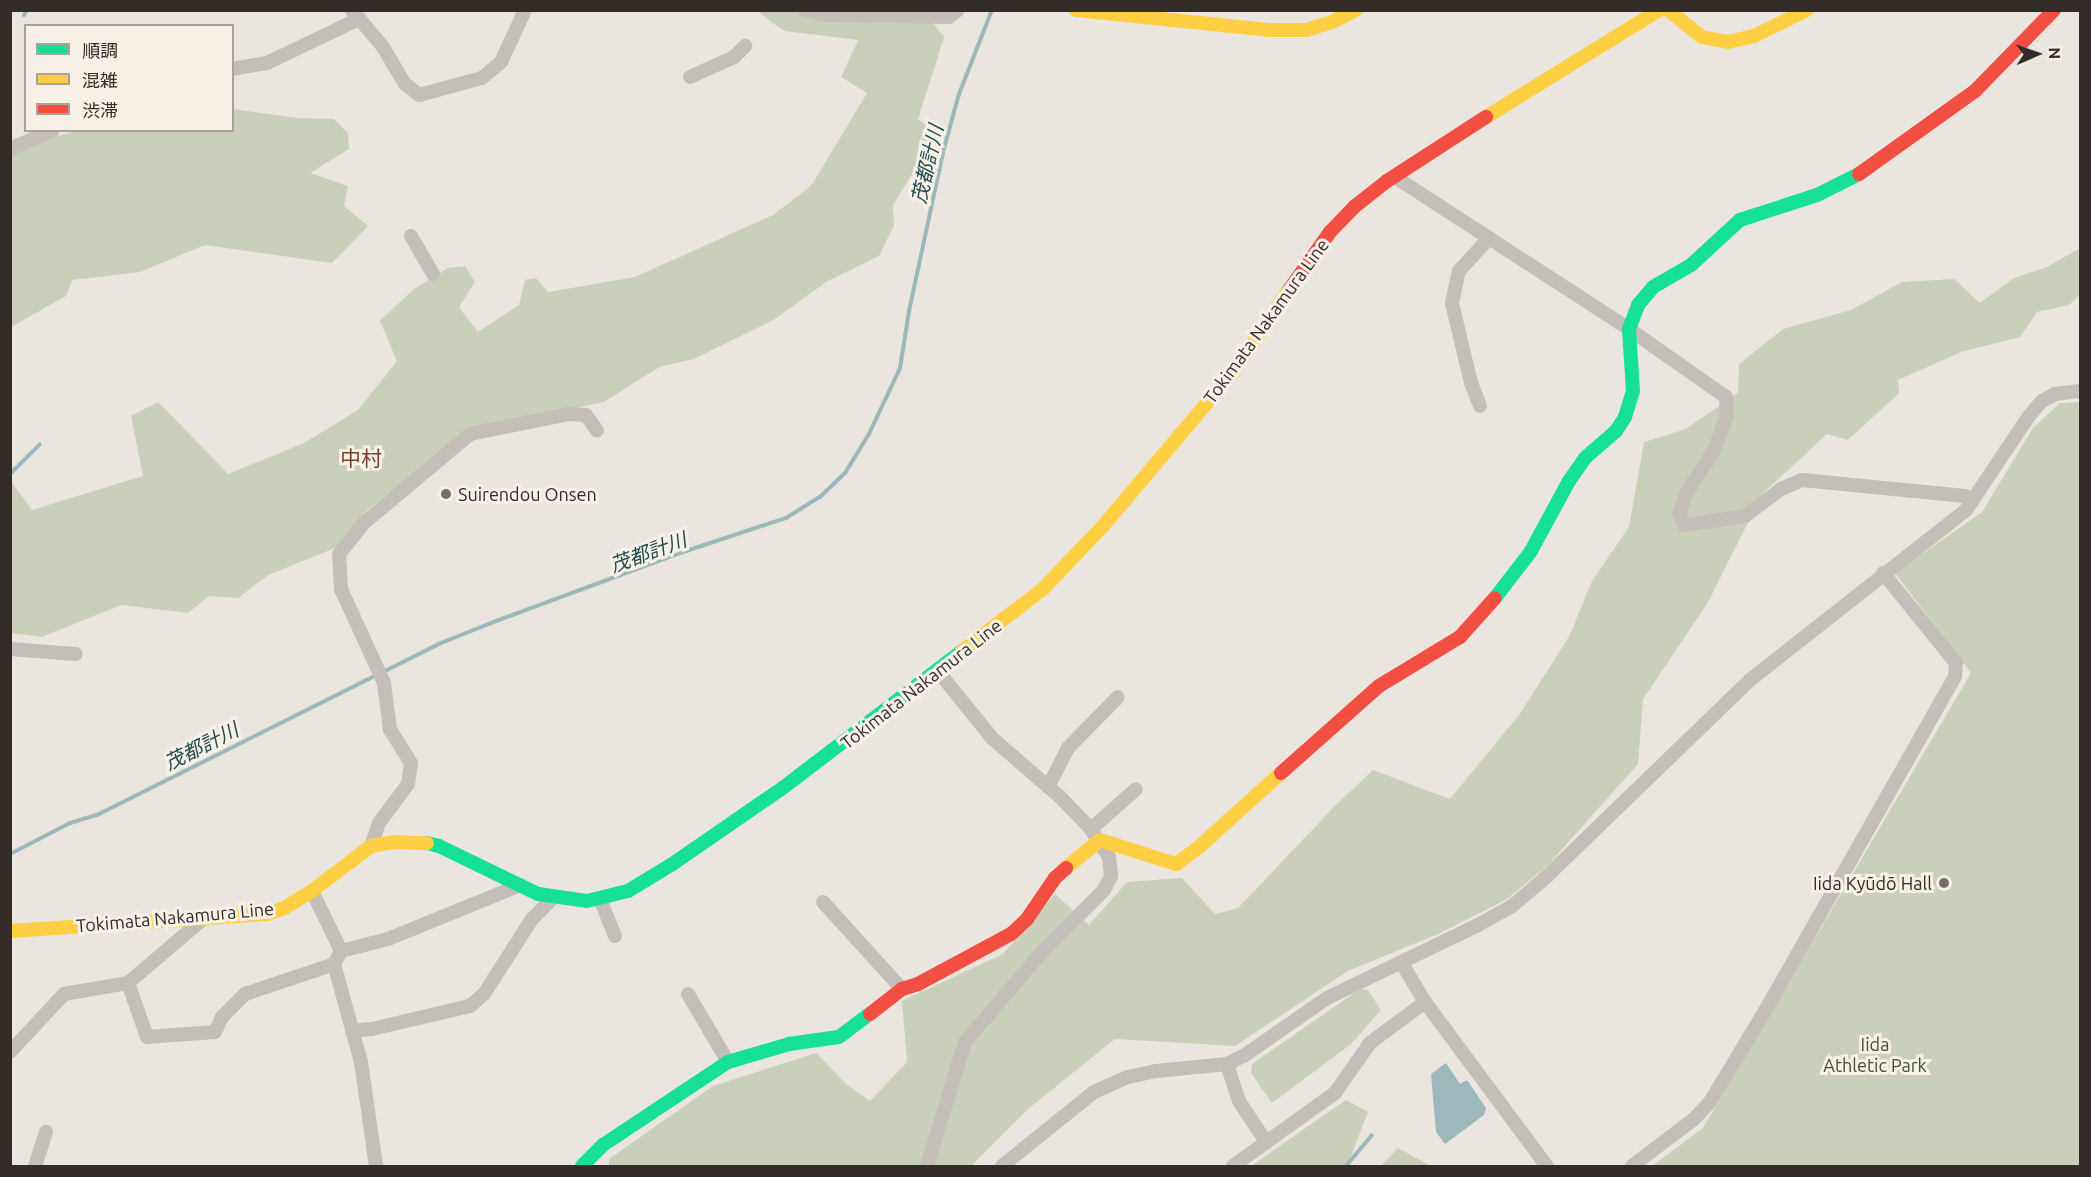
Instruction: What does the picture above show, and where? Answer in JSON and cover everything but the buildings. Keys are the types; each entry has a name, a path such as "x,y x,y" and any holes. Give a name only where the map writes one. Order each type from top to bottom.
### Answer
{"main road":[{"path":"1076,10 1268,30 1306,30 1332,22 1356,10"},
{"name":"Tokimata Nakamura Line","path":"10,931 96,923 267,914 284,908 312,891 371,846 411,842 439,846 520,885 553,898 587,901 628,891 671,865 784,787 1043,589 1103,526 1233,372 1330,232 1354,207 1395,177 1554,73 1659,10"},
{"path":"1668,10 1702,37 1713,41 1728,42 1754,36 1807,10"},
{"path":"582,1167 603,1145 728,1062 789,1044 838,1037 902,989 918,984 1011,934 1027,919 1055,878 1086,849 1100,840 1144,852 1176,864 1199,848 1379,686 1460,637 1496,597 1531,551 1569,481 1585,458 1616,431 1625,417 1633,391 1629,329 1638,305 1653,287 1691,265 1740,220 1771,208 1817,195 1848,181 1974,92 2054,10"}],"street":[{"path":"234,69 267,63 355,15 383,47 405,84 419,95 482,78 501,62 525,10"},
{"path":"805,10 826,13 949,17 958,10"},
{"path":"690,77 734,57 745,46"},
{"path":"10,150 49,132"},
{"path":"1395,177 1629,329 1726,396 1727,416 1701,474 1687,492 1679,514 1684,525 1745,516 1781,489 1802,480 1965,496 1972,502"},
{"path":"411,237 433,274"},
{"path":"1480,406 1471,383 1452,303 1459,271 1490,238"},
{"path":"1002,1167 1094,1092 1128,1077 1156,1071 1227,1064 1245,1055 1327,998 1478,925 1512,906 1544,879 1750,680 1883,573 1966,510 2029,416 2042,401 2061,393 2080,391"},
{"path":"371,846 379,823 403,793 412,773 411,764 404,749 390,730 384,683 341,589 339,555 364,523 470,434 568,414 586,415 597,431"},
{"path":"1632,1167 1694,1119 1710,1102 1955,676 1956,663 1883,573"},
{"path":"10,649 76,654"},
{"path":"927,1167 965,1042 1041,953 1104,890 1111,876 1108,857 1100,840 1091,829 1048,787 992,738 938,671"},
{"path":"1048,787 1068,748 1118,698"},
{"path":"1091,829 1136,789"},
{"path":"128,983 147,1037 215,1032 222,1017 245,994 334,964 341,951 388,939 520,885"},
{"path":"312,891 341,951"},
{"path":"352,1031 372,1029 470,1006 484,994 532,919 553,898"},
{"path":"600,899 615,936"},
{"path":"823,902 902,989"},
{"path":"10,1052 64,994 128,983 203,919"},
{"path":"1401,962 1425,1002 1547,1167"},
{"path":"334,964 361,1062 376,1167"},
{"path":"688,994 728,1062"},
{"path":"1233,1167 1335,1093 1370,1043 1425,1002"},
{"path":"1227,1064 1239,1101 1266,1142"},
{"path":"35,1167 46,1132"}],"green space":[{"path":"757,11 923,11 944,37 918,119 937,134 893,205 894,225 879,256 826,282 775,319 694,359 659,367 604,402 469,430 366,511 335,548 268,575 238,598 209,596 188,613 121,605 42,637 11,633 10,480 32,510 143,476 131,416 158,402 228,474 304,443 358,410 397,361 380,321 414,289 448,268 465,266 475,282 459,307 478,332 519,305 525,280 536,278 548,292 635,277 773,215 811,186 867,93 841,77 858,40 784,31"},
{"path":"234,109 297,118 334,119 348,133 349,149 310,173 348,186 344,206 368,226 332,263 205,245 140,272 72,280 66,296 11,327 11,156 51,138 72,132 234,132"},
{"path":"2080,248 2080,295 2069,305 2037,312 2020,337 1961,352 1898,380 1899,393 1848,440 1827,434 1763,493 1707,604 1643,699 1638,764 1548,865 1507,899 1438,934 1348,971 1235,1046 1115,1039 1028,1109 971,1166 609,1166 609,1159 713,1086 816,1053 847,1085 870,1101 907,1062 902,1001 1003,954 1055,894 1089,925 1127,882 1182,878 1215,914 1238,908 1336,805 1373,770 1450,799 1519,715 1569,637 1592,581 1629,527 1644,442 1686,429 1738,393 1739,364 1783,329 1851,310 1902,282 1954,279 1980,303 2014,278 2047,267"},
{"name":"Iida Athletic Park","path":"2080,402 2080,1166 1652,1166 1703,1128 1971,673 1895,573 1982,512 2033,428 2060,403"},
{"path":"1360,989 1368,990 1381,1010 1351,1044 1272,1103 1251,1073 1252,1064"},
{"path":"1346,1100 1368,1112 1347,1166 1251,1166"},
{"path":"1398,1148 1431,1166 1381,1166"}],"water":[{"path":"1446,1063 1460,1084 1467,1080 1486,1108 1484,1115 1445,1144 1436,1132 1431,1074"}],"waterway":[{"path":"24,15 27,10"},
{"name":"茂都計川","path":"383,672 441,643 496,621 680,553 786,518 820,497 845,473 869,434 900,368 909,311 943,152 959,94 992,10"},
{"path":"10,474 40,444"},
{"name":"茂都計川","path":"10,854 70,823 97,815 377,675"},
{"path":"1346,1166 1372,1135"}],"traffic: fast":[{"path":"1495,598 1531,551 1569,481 1585,458 1616,431 1625,417 1633,391 1629,329 1638,305 1653,287 1691,265 1740,220 1817,195 1859,174"},
{"path":"427,843 439,846 538,894 587,901 628,891 671,865 784,787 962,651"},
{"path":"582,1166 603,1145 728,1062 789,1044 839,1037 870,1014"}],"traffic: slow":[{"path":"1076,10 1268,30 1306,30 1332,22 1356,10"},
{"path":"1486,117 1659,10"},
{"path":"1668,10 1702,37 1728,42 1754,36 1807,10"},
{"path":"962,651 1043,589 1103,526 1233,372 1289,290"},
{"path":"1066,868 1100,840 1176,864 1199,847 1281,773"},
{"path":"10,931 267,914 284,908 312,891 371,846 394,842 427,843"}],"traffic: jam":[{"path":"1859,174 1975,91 2054,10"},
{"path":"1289,290 1330,232 1354,207 1387,181 1486,117"},
{"path":"1281,773 1379,686 1460,637 1495,598"},
{"path":"870,1014 902,989 918,984 1011,934 1027,919 1055,878 1066,868"}],"place":[{"name":"Suirendou Onsen","path":"446,494"},
{"name":"Iida Kyūdō Hall","path":"1944,883"}],"district":[{"name":"中村","path":"361,458"}]}
